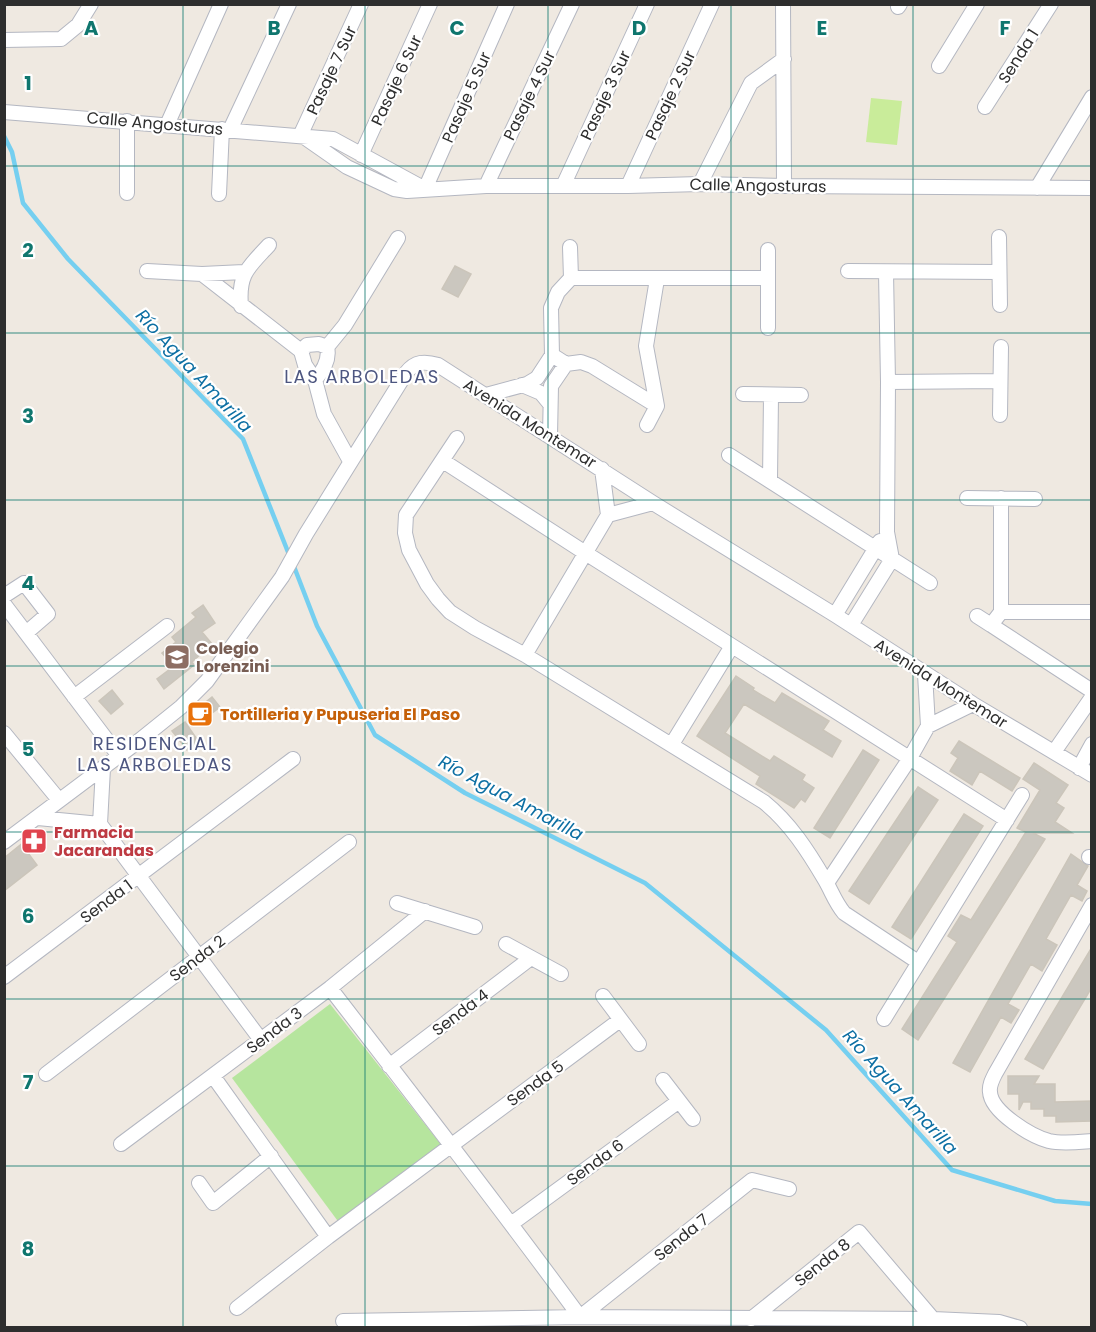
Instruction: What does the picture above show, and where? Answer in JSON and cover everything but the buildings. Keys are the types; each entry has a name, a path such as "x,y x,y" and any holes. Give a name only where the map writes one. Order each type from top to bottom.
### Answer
{"street":[{"path":"4,40 61,39 78,25 91,4"},
{"path":"167,124 221,4"},
{"path":"219,194 226,129 289,4"},
{"name":"Pasaje 7 Sur","path":"302,136 361,4"},
{"name":"Pasaje 6 Sur","path":"361,155 430,4"},
{"name":"Pasaje 5 Sur","path":"425,189 507,4"},
{"name":"Pasaje 4 Sur","path":"486,186 572,4"},
{"name":"Pasaje 3 Sur","path":"563,186 647,4"},
{"name":"Pasaje 2 Sur","path":"628,186 712,4"},
{"path":"783,4 784,186"},
{"path":"939,66 977,4"},
{"name":"Senda 1","path":"985,107 1051,4"},
{"path":"700,184 751,83 784,59"},
{"path":"1037,188 1092,97"},
{"name":"Calle Angosturas","path":"4,112 333,139 425,189"},
{"path":"127,193 128,121"},
{"name":"Calle Angosturas","path":"302,136 347,167 394,189 700,184 1092,188"},
{"path":"315,380 322,372 327,358 327,347 345,325 398,237"},
{"path":"999,237 1000,305"},
{"path":"241,306 244,272 269,245"},
{"path":"486,395 522,385 537,378 552,355 551,308 558,292 571,278 570,247"},
{"path":"768,250 768,328"},
{"path":"147,271 202,274 244,272"},
{"path":"848,271 999,272"},
{"path":"850,625 892,559 886,532 888,382 886,272"},
{"path":"202,274 301,351 305,364 315,380 324,414 350,461"},
{"path":"571,278 767,278"},
{"path":"647,425 657,406 646,346 657,279"},
{"path":"301,351 307,345 319,344 327,347"},
{"path":"1000,415 1001,347"},
{"path":"552,355 566,364 581,362 592,366 657,406"},
{"name":"Avenida Montemar","path":"4,842 181,707 207,681 282,577 350,461 411,366 420,363 438,366 486,395 653,503 835,615 973,705 1092,774"},
{"path":"550,436 551,386 566,364"},
{"path":"888,382 1000,381"},
{"path":"522,385 541,393 550,404"},
{"path":"743,394 801,395"},
{"path":"770,480 771,396"},
{"path":"457,438 406,515 405,532 409,550 427,584 450,612 672,744 754,796 781,816 827,883 835,903 844,913 918,962"},
{"path":"729,455 930,583"},
{"path":"443,461 1007,820"},
{"path":"525,655 587,554 608,515 603,469"},
{"path":"967,498 1035,499"},
{"path":"991,625 1001,612 1001,498"},
{"path":"608,515 653,503"},
{"path":"835,615 886,532"},
{"path":"4,596 24,583 48,614 26,633"},
{"path":"4,604 119,756"},
{"path":"1001,612 1092,612"},
{"path":"977,616 1092,691"},
{"path":"74,697 167,626"},
{"path":"672,744 732,646"},
{"path":"827,883 910,758 928,726 926,674"},
{"path":"1054,752 1092,697"},
{"path":"928,726 973,705"},
{"path":"4,733 59,800"},
{"path":"1079,768 1092,744"},
{"name":"Senda 1","path":"4,977 293,759"},
{"path":"102,768 100,824 261,1040"},
{"path":"884,1019 1022,795"},
{"path":"38,818 100,824"},
{"name":"Senda 2","path":"46,1074 349,842"},
{"path":"397,903 475,927"},
{"path":"1092,905 995,1074 989,1091 991,1099 1002,1114 1035,1134 1055,1142 1092,1142"},
{"name":"Senda 3","path":"121,1144 330,988 424,911"},
{"path":"506,944 561,974"},
{"name":"Senda 4","path":"390,1066 531,958"},
{"path":"330,988 512,1224 580,1317"},
{"path":"603,996 639,1044"},
{"name":"Senda 5","path":"237,1308 328,1237 620,1020"},
{"path":"213,1076 328,1237"},
{"path":"663,1080 693,1119"},
{"name":"Senda 6","path":"512,1224 679,1101"},
{"path":"199,1184 213,1203 271,1156"},
{"name":"Senda 7","path":"580,1317 752,1180 789,1189"},
{"name":"Senda 8","path":"751,1319 859,1232 933,1319"},
{"path":"343,1321 580,1317 933,1319 999,1322 1020,1328"}],"green space":[{"path":"871,98 902,101 897,145 866,142"},
{"path":"330,1004 443,1147 340,1224 232,1078"}],"waterway":[{"name":"Río Agua Amarilla","path":"4,136 12,152 23,203 68,259 243,439 290,557"},
{"name":"Río Agua Amarilla","path":"293,564 317,626 375,735 465,793 645,883 826,1030 952,1170 1055,1201 1092,1204"}],"place":[{"name":"Colegio Lorenzini","path":"177,657"},
{"name":"Tortilleria y Pupuseria El Paso","path":"200,714"},
{"name":"Farmacia Jacarandas","path":"34,841"}],"district":[{"name":"LAS ARBOLEDAS","path":"362,377"},
{"name":"RESIDENCIAL LAS ARBOLEDAS","path":"155,754"}]}
